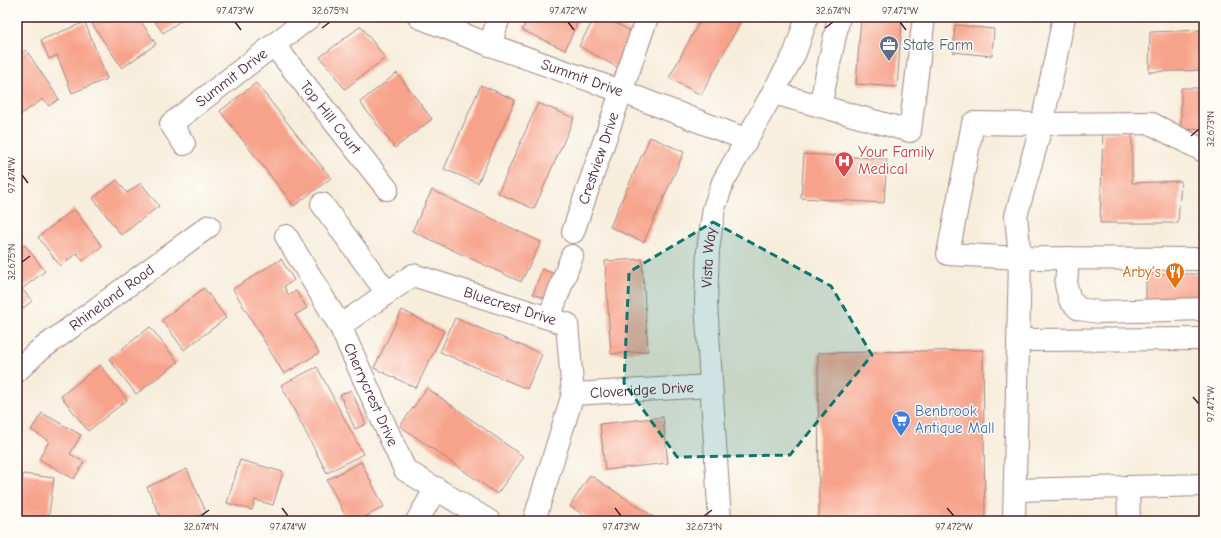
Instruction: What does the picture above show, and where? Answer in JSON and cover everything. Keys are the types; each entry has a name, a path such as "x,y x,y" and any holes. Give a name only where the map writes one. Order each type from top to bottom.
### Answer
{"street":[{"name":"Summit Drive","path":"184,144 171,124 310,17"},
{"name":"Summit Drive","path":"419,17 490,45 620,91 745,139"},
{"path":"490,45 499,17"},
{"name":"Crestview Drive","path":"573,232 620,91 647,17"},
{"name":"Vista Way","path":"720,521 706,303 708,250 714,208 721,188 745,139 773,94 794,53 807,17"},
{"path":"820,106 839,17"},
{"path":"773,94 910,131 924,17"},
{"path":"1014,521 1020,258 1016,216 1042,124 1064,17"},
{"name":"Top Hill Court","path":"274,45 387,189"},
{"path":"1204,151 1150,123 973,123 948,254 1020,258 1204,259"},
{"path":"322,204 387,293"},
{"name":"Rhineland Road","path":"17,371 61,335 209,226"},
{"name":"Cherrycrest Drive","path":"286,236 340,326 405,470 489,521"},
{"path":"549,318 572,256"},
{"path":"1068,258 1066,285 1070,300 1079,310 1099,312 1204,309"},
{"name":"Bluecrest Drive","path":"340,326 413,275 567,324 573,394 534,521"},
{"path":"1019,340 1204,339"},
{"name":"Cloveridge Drive","path":"573,394 711,386"},
{"path":"1015,490 1204,485"},
{"path":"1128,487 1129,521"},
{"path":"417,521 436,488"}],"highlighted area":[{"path":"713,222 831,286 872,355 790,455 677,457 624,383 629,272"}],"building":[{"path":"103,17 138,17 156,44 122,68 92,24"},
{"path":"152,17 186,17 163,33"},
{"path":"529,17 580,17 565,50 522,30"},
{"path":"595,17 604,17 638,35 620,69 579,46"},
{"path":"702,17 743,17 701,95 669,78"},
{"path":"861,17 902,20 897,87 856,84"},
{"path":"85,22 107,79 72,93 57,55 49,59 41,40"},
{"path":"955,25 994,29 992,56 953,52"},
{"path":"361,26 385,58 345,89 320,57"},
{"path":"1204,30 1204,70 1149,72 1150,32"},
{"path":"26,50 59,99 49,106 43,99 20,115 17,111 17,56"},
{"path":"397,73 432,119 395,148 360,102"},
{"path":"256,83 331,178 294,206 220,111"},
{"path":"481,85 515,100 478,183 444,169"},
{"path":"1181,88 1204,88 1204,129 1181,130"},
{"path":"538,103 574,118 534,209 498,193"},
{"path":"1132,132 1132,183 1181,181 1178,223 1100,223 1103,133"},
{"path":"650,137 684,152 644,242 610,227"},
{"name":"Your Family Medical","path":"804,154 887,159 884,203 801,198"},
{"path":"117,180 127,193 141,183 159,206 121,235 93,198"},
{"path":"432,190 541,242 521,282 412,231"},
{"path":"74,209 102,246 83,261 77,253 60,266 38,237"},
{"path":"25,245 45,271 22,289 32,301 17,313 17,251"},
{"path":"281,259 294,280 284,287 289,295 296,291 307,308 295,315 319,353 284,374 233,289"},
{"path":"642,259 648,351 611,354 605,261"},
{"path":"542,269 555,274 546,299 533,294"},
{"name":"Arby's","path":"1146,274 1204,274 1204,304 1146,305"},
{"path":"204,288 226,318 184,350 162,320"},
{"path":"402,310 444,331 416,388 374,368"},
{"path":"455,318 542,354 527,389 440,352"},
{"path":"150,327 178,362 136,394 109,359"},
{"name":"Benbrook Antique Mall","path":"983,350 985,521 819,521 818,353"},
{"path":"100,365 127,400 88,431 61,396"},
{"path":"317,367 363,454 327,473 281,385"},
{"path":"427,388 524,457 497,494 400,426"},
{"path":"351,390 366,424 355,429 340,395"},
{"path":"42,413 81,435 70,454 84,462 74,479 39,459 49,441 31,430"},
{"path":"663,417 668,463 605,470 600,424"},
{"path":"240,460 283,472 273,505 255,500 252,510 227,503"},
{"path":"361,462 384,507 357,521 348,521 327,480"},
{"path":"187,469 206,512 187,521 162,521 147,487"},
{"path":"23,474 54,478 48,521 17,521 17,500 20,501"},
{"path":"590,475 660,521 593,521 570,506"}],"place":[{"name":"State Farm","path":"889,62"},
{"name":"Your Family Medical","path":"844,178"},
{"name":"Arby's","path":"1175,289"},
{"name":"Benbrook Antique Mall","path":"901,437"}]}
